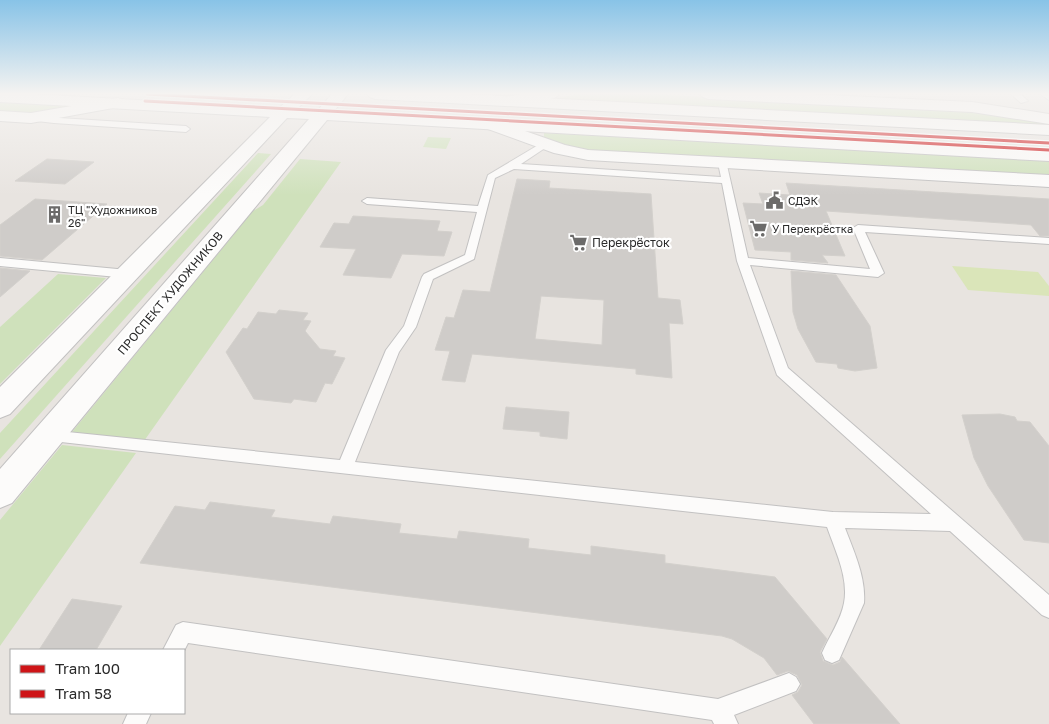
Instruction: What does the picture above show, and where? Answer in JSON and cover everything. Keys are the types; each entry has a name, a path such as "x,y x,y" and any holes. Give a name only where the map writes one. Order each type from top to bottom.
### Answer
{"street":[{"path":"0,406 269,128"},
{"name":"ПРОСПЕКТ ХУДОЖНИКОВ","path":"0,493 311,128"},
{"path":"501,128 545,144 588,155 724,171 1049,182"},
{"path":"544,128 1049,156"},
{"path":"1008,128 1049,130"}],"lane":[{"path":"166,128 186,129"},
{"path":"345,468 394,350 410,327 428,277 470,257 491,177 512,166 545,144"},
{"path":"512,166 724,171 743,261 782,371 1049,608"},
{"path":"367,201 482,208"},
{"path":"743,261 878,273 858,228 1049,241"},
{"path":"0,262 128,274"},
{"path":"48,436 833,520 954,523"},
{"path":"832,653 854,604 855,592 849,567 833,520"},
{"path":"174,649 183,632 722,717 789,684"}],"green space":[{"path":"544,133 1049,161 1049,178 588,150 550,141 544,137"},
{"path":"428,137 451,138 446,149 423,147"},
{"path":"258,153 271,154 0,459 0,433"},
{"path":"300,159 341,162 144,441 72,432 253,211 263,205"},
{"path":"952,266 1038,272 1049,286 1049,296 968,290"},
{"path":"58,274 106,278 0,384 0,327"},
{"path":"62,445 136,453 0,646 0,520"}],"building":[{"path":"47,159 94,162 65,184 15,181"},
{"name":"Перекрёсток","path":"517,179 550,181 549,188 651,194 658,298 680,300 683,324 669,323 672,378 636,374 636,369 472,354 465,382 442,380 450,351 435,350 446,317 454,318 463,290 490,292","holes":["541,296 604,300 602,345 535,339"]},
{"path":"786,183 1049,199 1049,236 1040,236 1031,225 826,211 845,256 822,255 828,263 791,260 791,252 755,250 743,203 763,204 759,193 790,195"},
{"name":"ТЦ \"Художников 26\"","path":"35,199 107,204 42,260 0,256 0,225"},
{"path":"353,216 440,221 437,231 452,232 444,256 402,254 391,278 343,275 356,249 320,247 334,223 349,224"},
{"path":"0,268 30,271 0,297"},
{"path":"791,271 836,275 870,326 877,368 855,371 838,368 837,364 816,362 798,329 793,312"},
{"path":"279,310 308,313 303,320 311,321 305,331 320,349 336,351 333,356 345,358 332,384 325,383 316,402 294,399 291,403 254,399 226,352 243,328 247,329 258,312 276,314"},
{"path":"506,407 569,412 567,439 540,436 540,432 503,429"},
{"path":"1000,414 1015,417 1017,421 1030,422 1049,446 1049,543 1024,540 988,486 974,458 962,415"},
{"path":"210,502 275,510 271,517 330,524 333,516 401,524 399,533 457,539 459,531 529,539 528,548 591,555 591,546 665,555 665,563 775,577 827,639 820,652 823,661 833,665 840,662 842,657 900,724 814,724 792,695 798,692 802,685 797,675 788,671 777,675 764,658 732,639 722,636 140,563 175,506 205,510"},
{"path":"72,599 122,606 97,649 40,649"}],"tram line":[{"name":"58","path":"639,128 1049,150"},
{"name":"100","path":"769,128 1049,143"}],"place":[{"name":"СДЭК","path":"774,200"},
{"name":"ТЦ \"Художников 26\"","path":"54,215"},
{"name":"У Перекрёстка","path":"758,228"},
{"name":"Перекрёсток","path":"578,242"}]}
